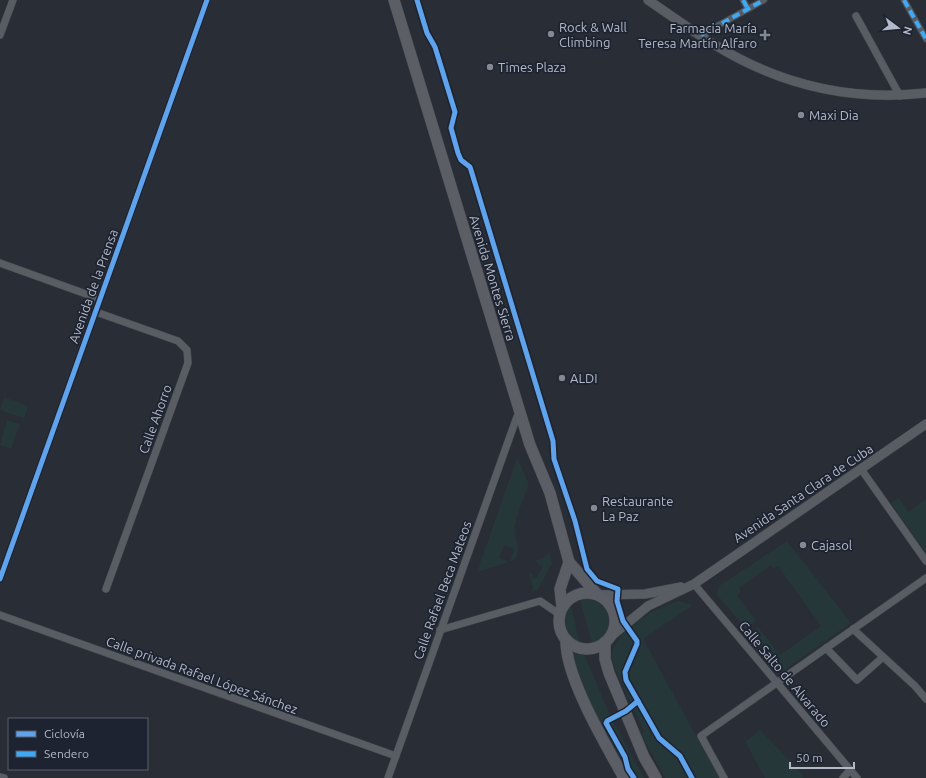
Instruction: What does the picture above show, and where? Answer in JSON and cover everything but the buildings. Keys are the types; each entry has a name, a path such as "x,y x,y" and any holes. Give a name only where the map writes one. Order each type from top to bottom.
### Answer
{"main road":[{"name":"Avenida Montes Sierra","path":"394,0 519,411 530,445 550,493 569,562 598,594"},
{"path":"560,611 574,595 582,592 598,594 610,604 613,610 615,625 607,640 600,646 588,649 572,645 566,640 558,626 560,589 569,562"},
{"path":"566,640 566,651 582,696 624,778"},
{"path":"607,640 605,658 609,673 644,757 656,778"}],"street":[{"path":"0,35 12,0"},
{"name":"Avenida de la Prensa","path":"0,579 207,0"},
{"path":"648,0 744,61 774,75 806,86 838,93 900,96 926,93"},
{"path":"743,0 748,9"},
{"path":"701,35 764,0"},
{"path":"904,0 926,39"},
{"path":"856,16 900,96"},
{"path":"0,263 100,299"},
{"name":"Calle Ahorro","path":"96,312 178,341 187,350 188,363 106,589"},
{"name":"Calle Rafael Beca Mateos","path":"388,778 519,411"},
{"name":"Avenida Santa Clara de Cuba","path":"607,640 648,606 694,584 926,424"},
{"path":"861,469 926,561"},
{"path":"724,778 701,736 926,578"},
{"name":"Avenida Santa Clara de Cuba","path":"598,594 645,594 694,584"},
{"name":"Calle Salto de Alvarado","path":"694,584 857,778"},
{"path":"440,630 540,601 560,611"},
{"name":"Calle privada Rafael López Sánchez","path":"0,615 396,756"},
{"path":"853,629 883,658 916,686 926,699"},
{"path":"826,648 857,680 883,658"},
{"path":"843,778 850,770"},
{"path":"0,777 4,778"}],"shaded area":[{"path":"4,397 28,406 24,418 0,410"},
{"path":"7,420 20,424 11,449 0,445"},
{"path":"517,458 529,484 519,509 515,525 518,550 517,555 515,559 510,562 514,549 504,545 499,558 509,562 477,572"},
{"path":"899,498 908,512 926,499 926,553 891,503"},
{"path":"787,541 851,623 783,671 771,669 768,666 773,661 750,634 758,627 780,655 821,626 778,566 773,569 771,565 739,588 741,592 737,595 756,621 746,628 716,594 719,586"},
{"path":"549,552 552,564 538,589 532,592 533,587 529,574 534,574 532,577 536,579 543,567 536,562 537,560 545,557"},
{"path":"587,598 596,600 602,605 607,611 609,618 605,633 600,639 592,643 580,599"},
{"path":"678,601 693,605 643,639 719,778 665,778 641,734 644,732 612,661 614,645 628,629 652,612"},
{"path":"569,605 571,606 579,640 578,643 569,635 564,626 564,616"},
{"path":"571,651 584,654 611,718 644,778 629,778 585,694"},
{"path":"760,730 804,776 802,778 765,778 745,742"}],"marked path":[{"path":"743,0 748,9"},
{"path":"701,35 764,0"},
{"path":"904,0 926,39"}],"cycle path":[{"path":"0,579 207,0"},
{"path":"417,0 427,33 435,47 455,112 451,128 458,153 461,160 470,167 471,170 553,441 554,459 575,521 587,569 597,581 618,589 617,601 623,621 637,641 625,672 626,680 659,738 680,756 692,778"},
{"path":"634,778 628,769 625,757 606,723 607,721 626,711 638,701"}],"place":[{"name":"Rock & Wall Climbing","path":"551,34"},
{"name":"Farmacia María Teresa Martín Alfaro","path":"765,35"},
{"name":"Times Plaza","path":"490,67"},
{"name":"Maxi Dia","path":"801,115"},
{"name":"ALDI","path":"562,378"},
{"name":"Restaurante La Paz","path":"594,508"},
{"name":"Cajasol","path":"803,545"}]}
